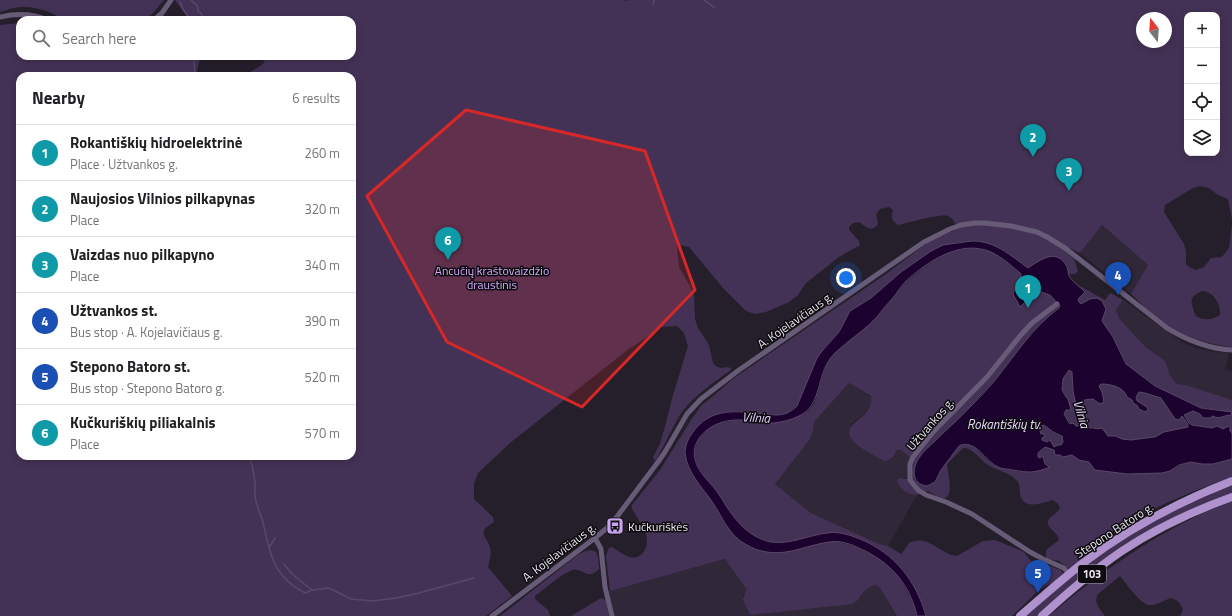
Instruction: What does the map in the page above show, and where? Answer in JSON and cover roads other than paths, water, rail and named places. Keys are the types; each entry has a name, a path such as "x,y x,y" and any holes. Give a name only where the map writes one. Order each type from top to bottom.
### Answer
{"main road":[{"name":"Stepono Batoro g.","path":"1020,616 1069,574 1102,549 1149,519 1191,498 1232,481"},
{"name":"Stepono Batoro g.","path":"1042,616 1103,565 1136,542 1198,510 1232,497"}],"street":[{"path":"159,16 171,0"},
{"path":"0,17 22,14 37,16"},
{"name":"A. Kojelavičiaus g.","path":"492,616 607,528 658,462 687,414 701,398 924,242 937,235 961,226 974,223 985,223 1011,226 1025,229 1047,237 1065,248 1178,335 1188,340 1208,346 1232,350"},
{"name":"Užtvankos g.","path":"1057,304 1032,323 987,377 934,432 913,457 910,464 910,480 918,490 926,495 972,514 1030,552 1064,568 1069,574"},
{"path":"595,538 601,549 605,587 612,616"}],"water":[{"name":"Rokantiškių tv.","path":"972,241 988,243 1002,250 1028,268 1043,259 1053,256 1063,261 1067,267 1070,278 1085,292 1078,299 1079,302 1081,304 1090,299 1097,298 1102,301 1106,309 1102,321 1113,337 1126,364 1155,386 1201,408 1232,412 1231,415 1219,417 1213,416 1210,418 1203,418 1200,414 1193,411 1184,415 1192,425 1212,428 1217,426 1223,429 1229,426 1232,433 1232,459 1213,464 1191,462 1179,465 1170,471 1162,473 1127,474 1095,470 1089,462 1079,460 1072,455 1063,457 1060,455 1055,455 1054,450 1045,447 1038,453 1038,457 1040,458 1043,456 1045,464 1050,467 1028,472 998,467 980,451 970,445 965,444 959,446 941,470 935,482 927,486 922,485 916,479 914,471 922,453 986,390 1033,332 1060,306 1050,295 1038,291 1032,287 1024,297 1027,300 1020,307 1013,294 1021,282 1021,274 1003,259 991,252 968,248 946,254 924,266 906,281 875,319 832,356 824,369 815,400 806,412 793,419 774,423 737,420 717,424 711,427 698,439 694,451 694,456 699,469 717,491 735,518 747,531 754,536 778,543 820,534 835,533 852,536 872,545 893,560 910,580 922,603 926,616 917,616 914,604 904,584 890,567 871,554 853,546 841,542 833,542 792,551 775,553 755,549 741,541 730,530 692,474 686,460 685,449 694,430 707,419 715,415 740,412 779,415 787,413 795,408 817,358 839,332 850,311 871,298 901,272 931,251 943,245","holes":["1069,370 1072,372 1073,391 1080,423 1078,426 1073,423 1070,424 1064,414 1066,410 1071,410 1068,399 1062,390 1063,379","1101,384 1105,384 1120,388 1127,397 1137,405 1139,409 1145,412 1148,410 1147,407 1137,401 1136,397 1139,392 1161,398 1175,419 1179,420 1182,416 1188,424 1188,427 1164,432 1155,437 1131,440 1108,436 1102,428 1087,428 1088,425 1082,416 1081,410 1084,400 1093,399 1100,404 1104,402 1099,386","1044,425 1053,432 1062,436 1063,442 1061,445 1054,447 1050,440 1047,442 1042,440 1045,436 1044,434 1041,434 1039,428"]}],"waterway":[{"path":"191,0 197,6 198,11 202,16"},
{"path":"653,4 654,0"},
{"path":"704,0 715,8"},
{"path":"180,2 188,16"},
{"path":"194,60 195,72"},
{"path":"251,460 254,473 257,506 275,564 279,572 286,580 294,587 305,593 312,590 329,588 351,599 373,601 419,593 474,578"},
{"path":"269,548 275,538"},
{"path":"284,564 292,574 312,590"}],"place":[{"name":"Naujosios Vilnios pilkapynas","path":"1033,157"},
{"name":"Vaizdas nuo pilkapyno","path":"1069,191"},
{"name":"Kučkuriškių piliakalnis","path":"448,260"},
{"name":"Užtvankos st.","path":"1118,295"},
{"name":"Rokantiškių hidroelektrinė","path":"1028,308"},
{"name":"Kučkuriškės","path":"615,526"},
{"name":"Stepono Batoro st.","path":"1038,593"}],"park label":[{"name":"Ancučių kraštovaizdžio draustinis","path":"492,277"}],"water label":[{"name":"Vilnia","path":"1082,414"},
{"name":"Vilnia","path":"756,417"}]}
